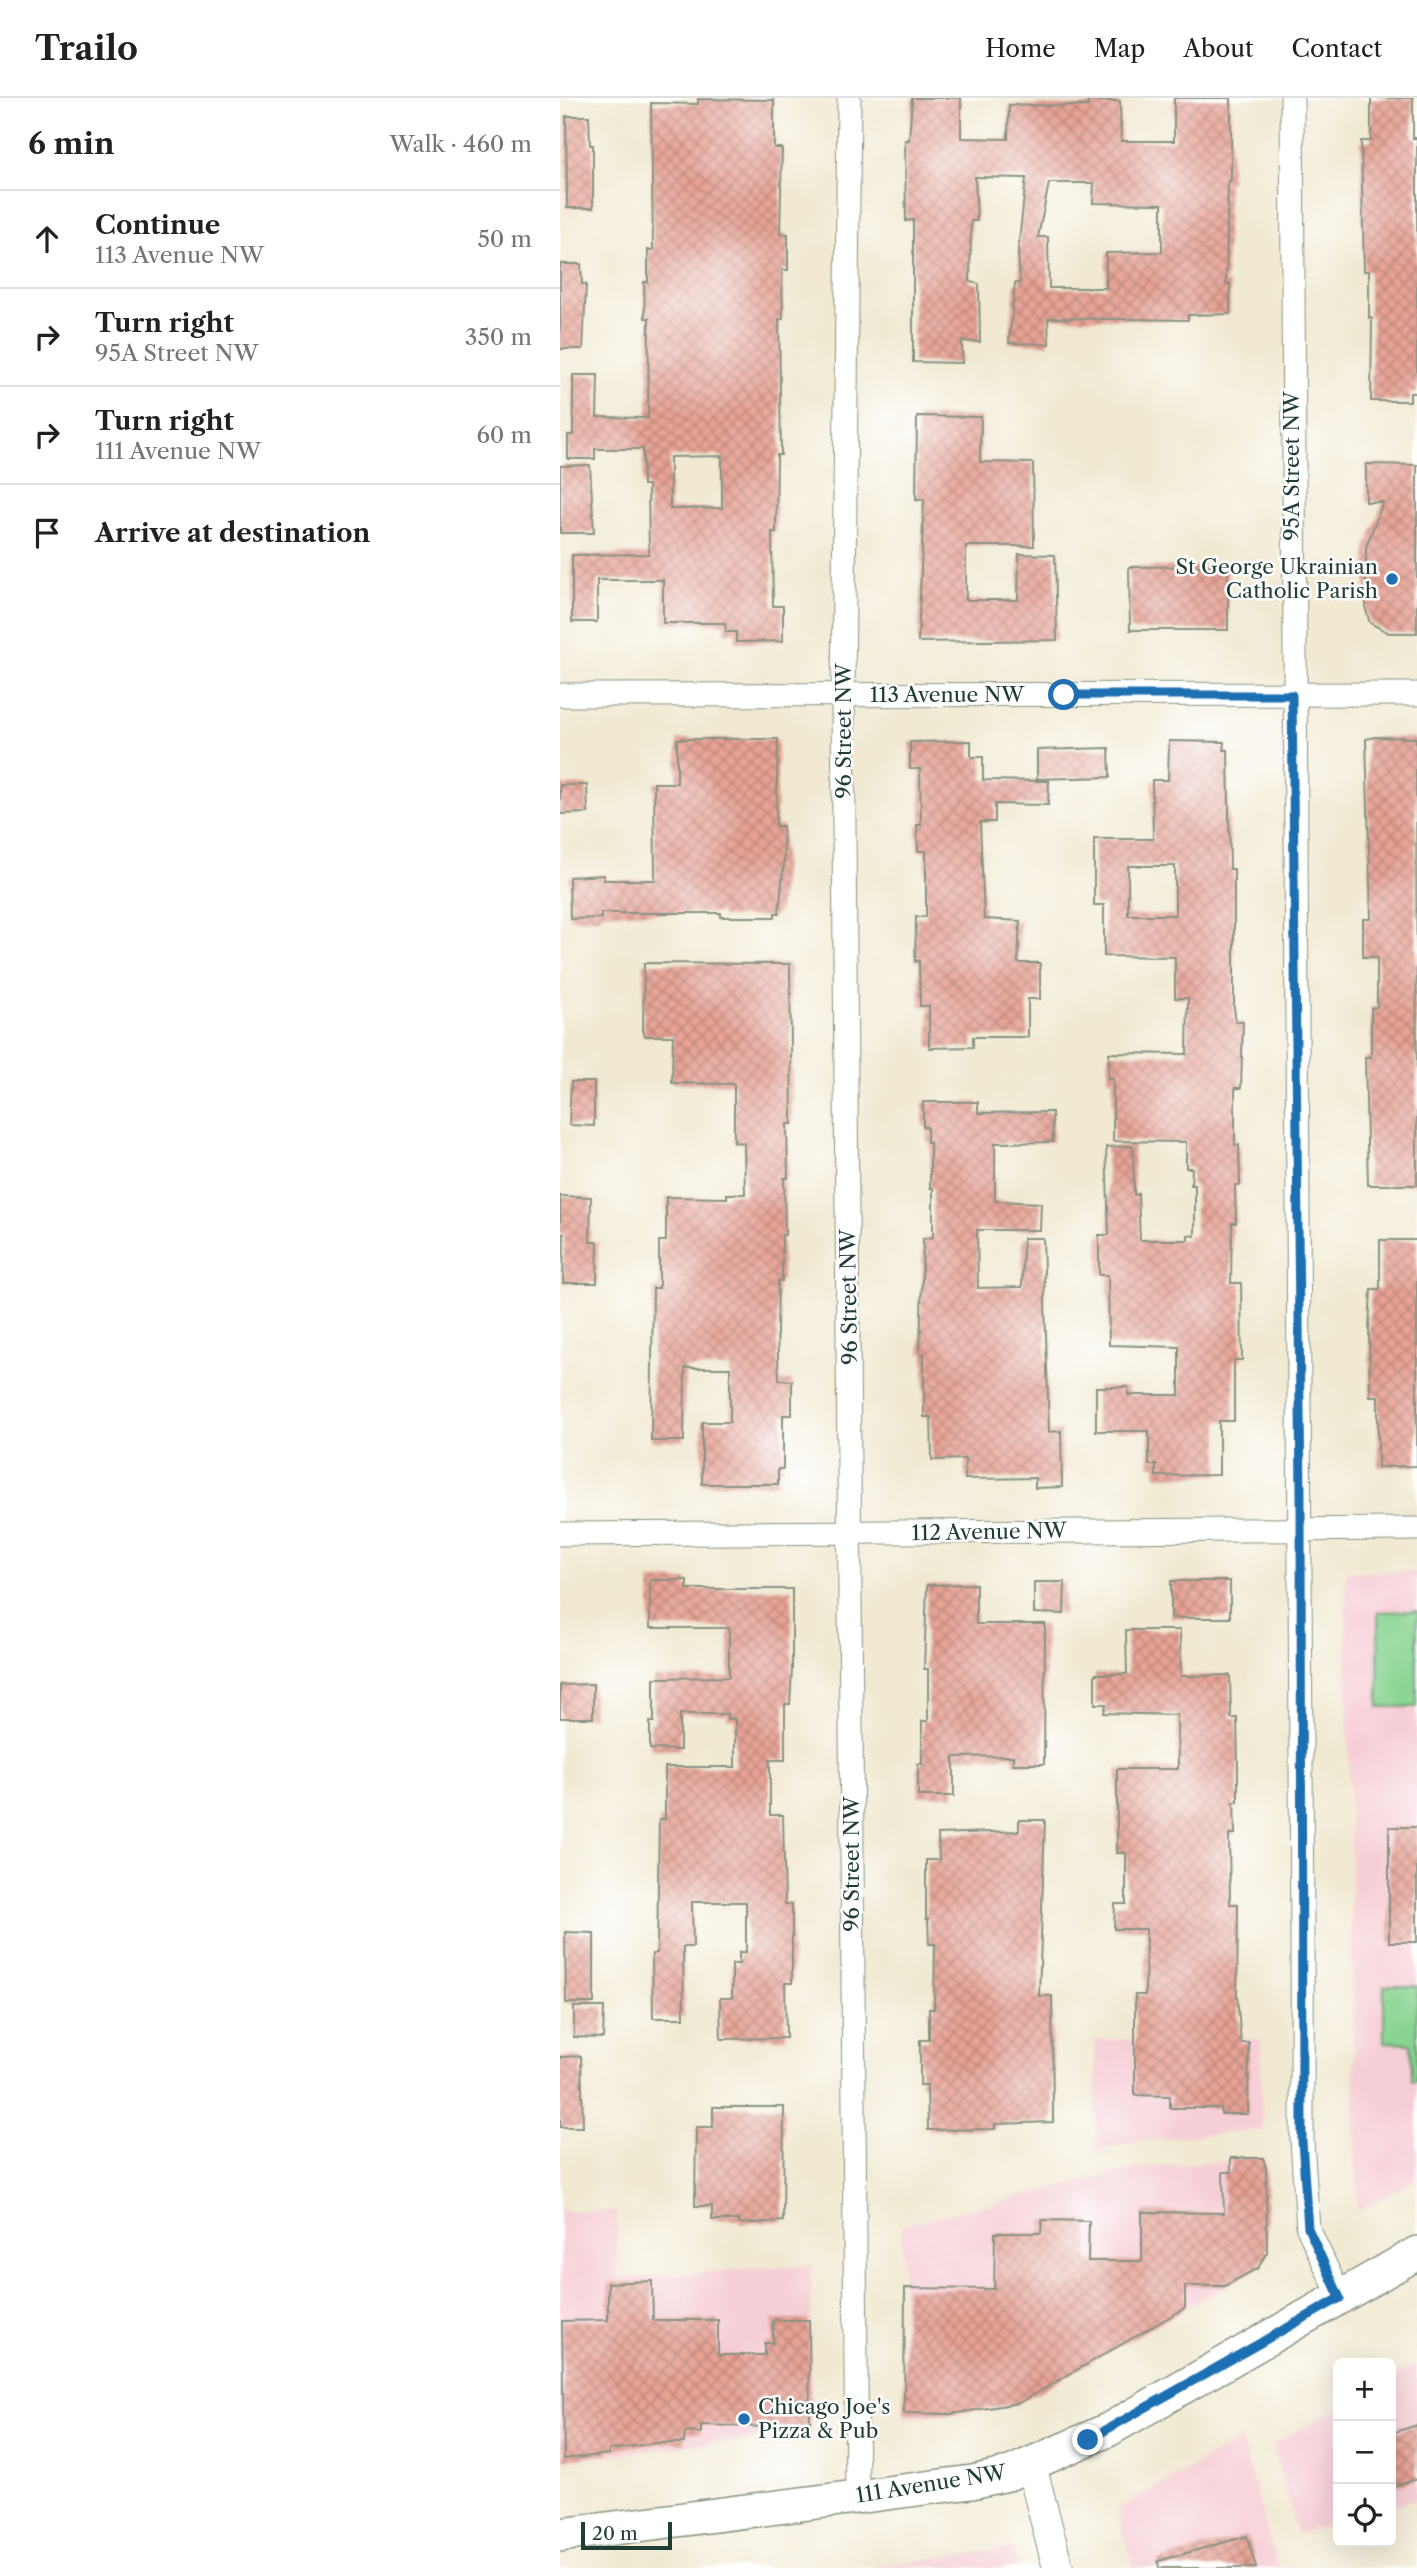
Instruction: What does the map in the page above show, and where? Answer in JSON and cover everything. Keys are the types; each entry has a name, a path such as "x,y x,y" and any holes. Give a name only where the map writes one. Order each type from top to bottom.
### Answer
{"main road":[{"name":"111 Avenue NW","path":"560,2535 972,2482 1031,2465 1108,2430 1417,2253"}],"street":[{"name":"96 Street NW","path":"849,98 843,695 857,2497"},
{"name":"95A Street NW","path":"1292,98 1292,695 1305,2213 1308,2228 1340,2298"},
{"name":"113 Avenue NW","path":"560,695 1417,694"},
{"name":"112 Avenue NW","path":"560,1534 1417,1529"},
{"path":"1031,2465 1058,2568"}],"shaded area":[{"path":"1345,1572 1417,1572 1417,2178 1357,2212"},
{"path":"1261,2039 1262,2130 1136,2141 1096,2151 1095,2040"},
{"path":"1262,2158 1263,2264 1013,2406 904,2419 902,2225 1139,2168"},
{"path":"560,2211 617,2211 617,2278 811,2265 812,2431 560,2461"},
{"path":"1417,2364 1417,2499 1396,2505 1396,2421 1396,2375"},
{"path":"1333,2411 1333,2523 1297,2534 1272,2445"},
{"path":"1241,2439 1278,2568 1133,2568 1117,2510"},
{"path":"1013,2548 1018,2568 873,2566 918,2560"}],"green space":[{"path":"1417,1611 1417,1707 1379,1707 1378,1612"},
{"path":"1384,1986 1417,1986 1417,2081 1412,2081 1411,2043 1384,2042"}],"building":[{"path":"912,98 961,98 961,138 1008,139 1009,105 1088,106 1088,101 1120,101 1121,141 1174,141 1174,98 1231,98 1231,180 1228,183 1226,284 1230,284 1230,314 1188,315 1188,320 1048,318 1049,344 1009,343 1015,283 1020,283 1018,251 1026,178 975,177 977,221 971,221 970,282 979,284 980,342 962,341 962,363 913,362 913,220 906,221 905,140 909,140","holes":["1049,183 1094,183 1093,203 1162,204 1162,252 1106,253 1106,288 1049,288 1048,237 1038,237"]},
{"path":"1371,98 1413,98 1413,138 1417,138 1417,393 1410,393 1410,401 1371,401 1372,318 1369,318 1369,271 1364,271 1361,141 1371,141"},
{"path":"698,99 774,100 774,148 782,148 780,234 788,234 788,270 782,270 783,319 779,319 781,455 777,455 776,532 772,532 773,606 783,606 783,641 736,642 736,632 726,632 725,623 663,623 663,580 597,580 597,622 572,622 572,555 649,554 648,485 643,485 643,449 595,449 595,459 568,459 568,435 573,435 573,375 598,375 597,417 648,418 649,318 645,318 644,282 648,282 648,250 653,250 651,103 698,104","holes":["722,456 722,508 670,509 670,457"]},
{"path":"566,116 589,116 590,145 593,145 593,208 567,208"},
{"path":"560,264 581,264 582,284 586,284 583,349 560,349"},
{"path":"917,416 981,417 980,462 1033,463 1034,546 966,546 966,600 1018,600 1019,554 1055,555 1057,640 918,642 924,499 916,499"},
{"name":"St George Ukrainian Catholic Parish","path":"1366,464 1417,465 1417,633 1389,633 1370,623 1366,610 1366,547 1383,502 1366,502"},
{"path":"590,465 594,533 560,533 560,466"},
{"path":"1228,566 1228,630 1130,630 1129,567"},
{"path":"1416,738 1417,1185 1368,1185 1365,1057 1371,1057 1371,1008 1377,1007 1377,957 1363,957 1363,919 1371,919 1366,739"},
{"path":"677,739 778,739 776,826 783,826 784,862 779,913 775,913 775,917 721,917 721,913 601,913 601,918 570,919 569,877 604,875 604,880 655,880 654,783 677,783"},
{"path":"971,741 971,757 983,757 983,780 1049,781 1048,805 995,804 995,822 980,822 984,919 1020,921 1018,963 1040,963 1040,999 1028,999 1028,1037 973,1037 973,1047 929,1048 929,1006 920,1006 919,961 915,961 916,917 926,917 926,851 918,851 917,825 921,825 920,769 910,769 910,742"},
{"path":"1169,741 1224,742 1224,750 1228,750 1230,869 1234,869 1234,1008 1236,1022 1243,1022 1241,1088 1235,1088 1235,1145 1239,1145 1240,1185 1235,1185 1236,1223 1232,1223 1231,1283 1241,1283 1242,1360 1234,1360 1234,1421 1219,1421 1219,1475 1156,1476 1156,1465 1149,1465 1149,1431 1096,1431 1096,1387 1128,1387 1128,1395 1179,1395 1179,1347 1109,1345 1108,1275 1099,1275 1099,1235 1109,1235 1106,1147 1133,1146 1134,1195 1138,1194 1140,1240 1188,1240 1188,1235 1195,1236 1195,1185 1191,1185 1192,1168 1186,1168 1186,1142 1113,1141 1113,1079 1108,1079 1109,1053 1187,1054 1188,998 1175,998 1175,957 1104,956 1104,905 1094,905 1094,839 1153,839 1152,780 1168,780","holes":["1128,866 1175,866 1175,915 1128,915"]},
{"path":"1109,748 1110,777 1037,779 1037,750"},
{"path":"560,785 587,785 588,813 560,814"},
{"path":"644,963 790,964 792,1124 787,1124 788,1178 784,1178 785,1235 782,1235 782,1281 778,1281 777,1331 779,1380 792,1381 792,1415 783,1415 783,1469 778,1469 778,1484 702,1484 702,1422 730,1422 730,1368 685,1368 684,1441 651,1441 653,1288 659,1288 659,1241 666,1241 666,1197 727,1198 727,1194 745,1194 744,1143 734,1142 734,1084 672,1083 673,1036 645,1036 643,1030"},
{"path":"571,1082 594,1082 594,1126 569,1125"},
{"path":"923,1102 978,1102 978,1113 1052,1112 1053,1142 995,1143 995,1201 1041,1203 1040,1230 977,1230 978,1288 1022,1287 1023,1238 1043,1238 1049,1432 1061,1431 1062,1487 1035,1488 1035,1478 965,1479 965,1459 932,1460 931,1417 924,1417 924,1354 920,1354 923,1239 933,1237 930,1142 927,1142 927,1127 923,1127"},
{"path":"560,1196 591,1197 590,1242 598,1242 597,1283 563,1283 564,1234 560,1233"},
{"path":"1380,1240 1417,1240 1417,1466 1378,1467 1378,1396 1370,1396 1369,1329 1371,1289 1380,1289"},
{"path":"650,1580 687,1580 687,1589 792,1589 792,1669 790,1704 785,1704 785,1760 770,1760 770,1815 783,1815 785,1904 792,1904 792,1983 785,1983 786,2038 721,2039 720,1998 732,1998 732,1964 739,1964 739,1952 746,1952 746,1902 692,1902 693,1947 683,1947 684,2018 653,2018 652,1954 657,1953 659,1819 665,1819 665,1767 735,1767 735,1719 727,1719 727,1714 680,1714 680,1750 650,1749 650,1722 654,1722 654,1678 729,1677 729,1628 650,1628"},
{"path":"1171,1581 1230,1581 1230,1618 1171,1618"},
{"path":"1034,1582 1065,1582 1064,1614 1034,1613"},
{"path":"976,1584 976,1624 1045,1624 1044,1764 1013,1764 1013,1756 954,1757 954,1796 918,1796 918,1764 922,1764 922,1721 928,1721 928,1669 924,1669 927,1585"},
{"path":"1126,1630 1180,1630 1181,1676 1230,1675 1231,1718 1237,1718 1238,1802 1234,1802 1235,1834 1229,1834 1230,1904 1238,1904 1237,1995 1241,2043 1249,2043 1248,2114 1221,2114 1221,2108 1170,2108 1170,2096 1135,2095 1135,1995 1145,1995 1146,1929 1114,1929 1115,1904 1126,1904 1126,1853 1117,1853 1117,1769 1178,1769 1177,1715 1104,1713 1106,1704 1095,1704 1095,1674 1127,1674"},
{"path":"593,1684 593,1718 560,1718 560,1685"},
{"path":"1019,1820 1045,1820 1039,1996 1052,1996 1053,2122 995,2124 995,2129 928,2130 927,2085 920,2085 920,2040 929,2040 929,2009 934,2009 935,1944 929,1944 926,1919 926,1860 939,1860 938,1834 1019,1831"},
{"path":"1389,1827 1417,1827 1417,1942 1389,1942"},
{"path":"565,1932 594,1933 594,2003 566,2003"},
{"path":"574,2007 604,2007 603,2038 574,2037"},
{"path":"581,2056 583,2127 560,2127 560,2057"},
{"path":"713,2107 784,2107 783,2221 739,2224 739,2220 712,2220 712,2206 695,2206 696,2127 713,2127"},
{"path":"1231,2158 1263,2158 1266,2168 1267,2252 1258,2268 1225,2286 1185,2286 1185,2308 1019,2403 951,2414 904,2413 905,2288 994,2289 995,2233 1041,2233 1042,2220 1089,2221 1088,2261 1142,2261 1142,2212 1224,2213 1223,2172 1231,2172"},
{"path":"652,2281 653,2320 718,2320 718,2355 765,2355 765,2343 773,2343 773,2320 809,2320 810,2428 701,2425 701,2433 685,2432 684,2443 656,2443 609,2450 609,2454 564,2459 562,2321 608,2320 608,2283"},
{"path":"1417,2425 1417,2479 1396,2485 1396,2484 1396,2431"},
{"path":"1247,2536 1256,2568 1159,2568 1158,2561"}],"place":[{"name":"St George Ukrainian Catholic Parish","path":"1392,579"},
{"name":"Chicago Joe's Pizza & Pub","path":"744,2419"}],"route":[{"path":"1064,695 1292,695 1301,1495 1302,2141 1308,2228 1340,2298 1088,2440"}]}
